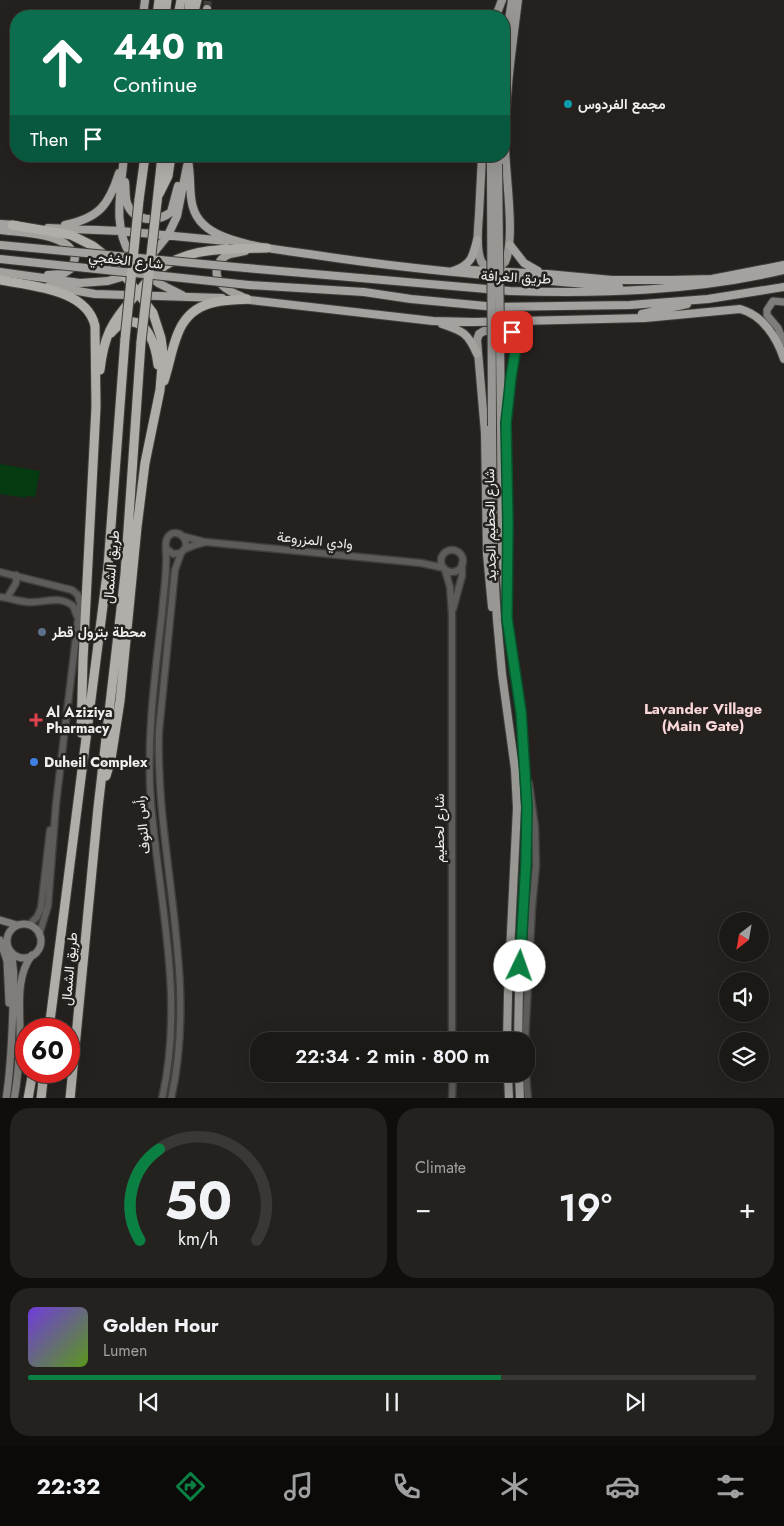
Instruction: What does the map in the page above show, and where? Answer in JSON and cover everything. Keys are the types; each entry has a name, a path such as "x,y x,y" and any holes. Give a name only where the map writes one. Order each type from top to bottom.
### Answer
{"highway":[{"path":"53,228 76,223 96,214 112,194 122,162"},
{"path":"123,162 119,212 125,245 139,267 151,277 186,297"},
{"path":"124,162 127,203 134,213 150,220 159,219 171,212 187,162"},
{"name":"طريق الشمال","path":"50,1018 108,566 121,381 144,162"},
{"name":"طريق الشمال","path":"70,1098 98,808 125,574 141,342 161,162"},
{"path":"157,199 166,183 170,162"},
{"path":"0,272 80,283 94,283 125,276 139,267 168,236 176,216 187,162"},
{"path":"188,162 191,177 191,203 199,220 215,233 242,242 267,248 360,262 450,272 659,290"},
{"path":"0,224 121,231 242,242"},
{"path":"12,225 71,235 81,239 106,256 125,276 153,314 160,331 162,353 160,390 145,463 120,701 111,759 98,808"},
{"path":"0,230 46,236 68,246 73,251 75,262 69,271 62,274 32,276"},
{"path":"450,272 465,267 474,254 477,240"},
{"name":"شارع الخفجي","path":"0,245 246,268"},
{"path":"510,245 524,263 537,271 548,274"},
{"path":"96,407 104,346 112,323 151,277 168,264 196,253 217,249 267,248"},
{"path":"247,299 222,285 216,272 218,264 228,254 267,248"},
{"name":"شارع الخفجي","path":"0,260 248,285"},
{"path":"466,273 474,269 612,280 712,279 784,265"},
{"name":"طريق الغرافة","path":"246,268 510,291 551,292 659,290 722,283 784,270"},
{"path":"0,278 95,294 247,299 433,321 510,322 615,319 740,309 755,315 765,324 776,339 784,359"},
{"path":"0,278 59,293 78,301 87,309 93,319 96,332 96,407 83,660 81,778"},
{"name":"طريق الغرافة","path":"248,285 364,292 496,307 630,305 708,299 784,287"},
{"path":"160,390 168,370 177,335 186,318 197,309 208,304 247,299"},
{"path":"615,319 708,299"},
{"path":"433,321 463,332 470,338 477,354"},
{"path":"104,346 112,331 118,325 130,322 141,325 149,334 156,351 160,390"},
{"path":"28,1098 31,1083"},
{"path":"41,1098 43,1083"}],"main road":[{"path":"510,13 512,0"},
{"path":"510,67 518,0"},
{"path":"482,162 477,240 479,258 482,263 489,267 496,267 505,262 510,245 507,162"},
{"name":"شارع الحطيم الجديد","path":"495,162 492,426 494,553 497,620 502,674 515,769 517,808 507,1032"},
{"name":"شارع الحطيم الجديد","path":"495,162 502,550 507,618 521,712 527,806 518,1032"},
{"path":"784,302 774,301 770,303 767,310 767,315 778,328 784,343"},
{"path":"497,620 491,600 486,554 485,433 477,354 477,338 484,331 512,332 516,338 517,345 506,423 507,618"},
{"path":"0,920 17,926 29,925 34,927 40,935 39,949 32,955 23,970 21,982 19,1053 14,1098"},
{"path":"3,941 17,926"},
{"path":"0,930 7,961 12,1039"},
{"path":"3,941 14,955 23,958 32,955"},
{"path":"6,1098 12,1039 14,975 14,963 10,951"},
{"path":"508,1082 509,1098"},
{"path":"519,1082 520,1098"}],"street":[{"path":"176,533 182,536 186,542 183,551 173,554 167,548 166,543 169,536 176,533"},
{"name":"وادي المزروعة","path":"182,536 206,542 421,563 445,569"},
{"name":"وادي المزروعة","path":"183,551 195,544 206,542"},
{"name":"رأس النوف","path":"162,1098 171,1037 172,980 151,801 150,752 153,692 166,575 167,548"},
{"name":"رأس النوف","path":"171,1098 180,1038 181,979 160,800 158,745 175,570 183,551"},
{"path":"454,551 461,556 462,562 457,570 452,572 445,569 441,563 445,552 454,551"},
{"name":"وادي المزروعة","path":"421,563 442,557"},
{"name":"شارع لحطيم","path":"452,615 462,576 462,562"},
{"name":"شارع لحطيم","path":"445,569 450,587 452,615 452,1032"},
{"path":"0,572 72,590 80,599 80,612 77,619"},
{"path":"16,575 16,583 4,598 29,603 53,600 64,601 76,610 77,619 56,804 48,906 40,935"},
{"path":"525,765 535,827 536,860 525,1032"},
{"path":"29,925 37,917 41,908 50,829 56,804"},
{"path":"452,1082 452,1098"},
{"path":"527,1082 528,1098"}],"green space":[{"path":"0,464 40,471 35,497 27,496 26,498 0,494"}],"tunnel":[{"path":"207,9 208,0"}],"place":[{"name":"مجمع الفردوس","path":"568,104"},
{"name":"محطة بترول قطر","path":"42,632"},
{"name":"Al Aziziya Pharmacy","path":"36,720"},
{"name":"Duheil Complex","path":"34,762"}],"district":[{"name":"Lavander Village (Main Gate)","path":"703,718"}],"route":[{"path":"512,332 517,341 506,423 507,618 521,712 527,806 520,966"}]}
